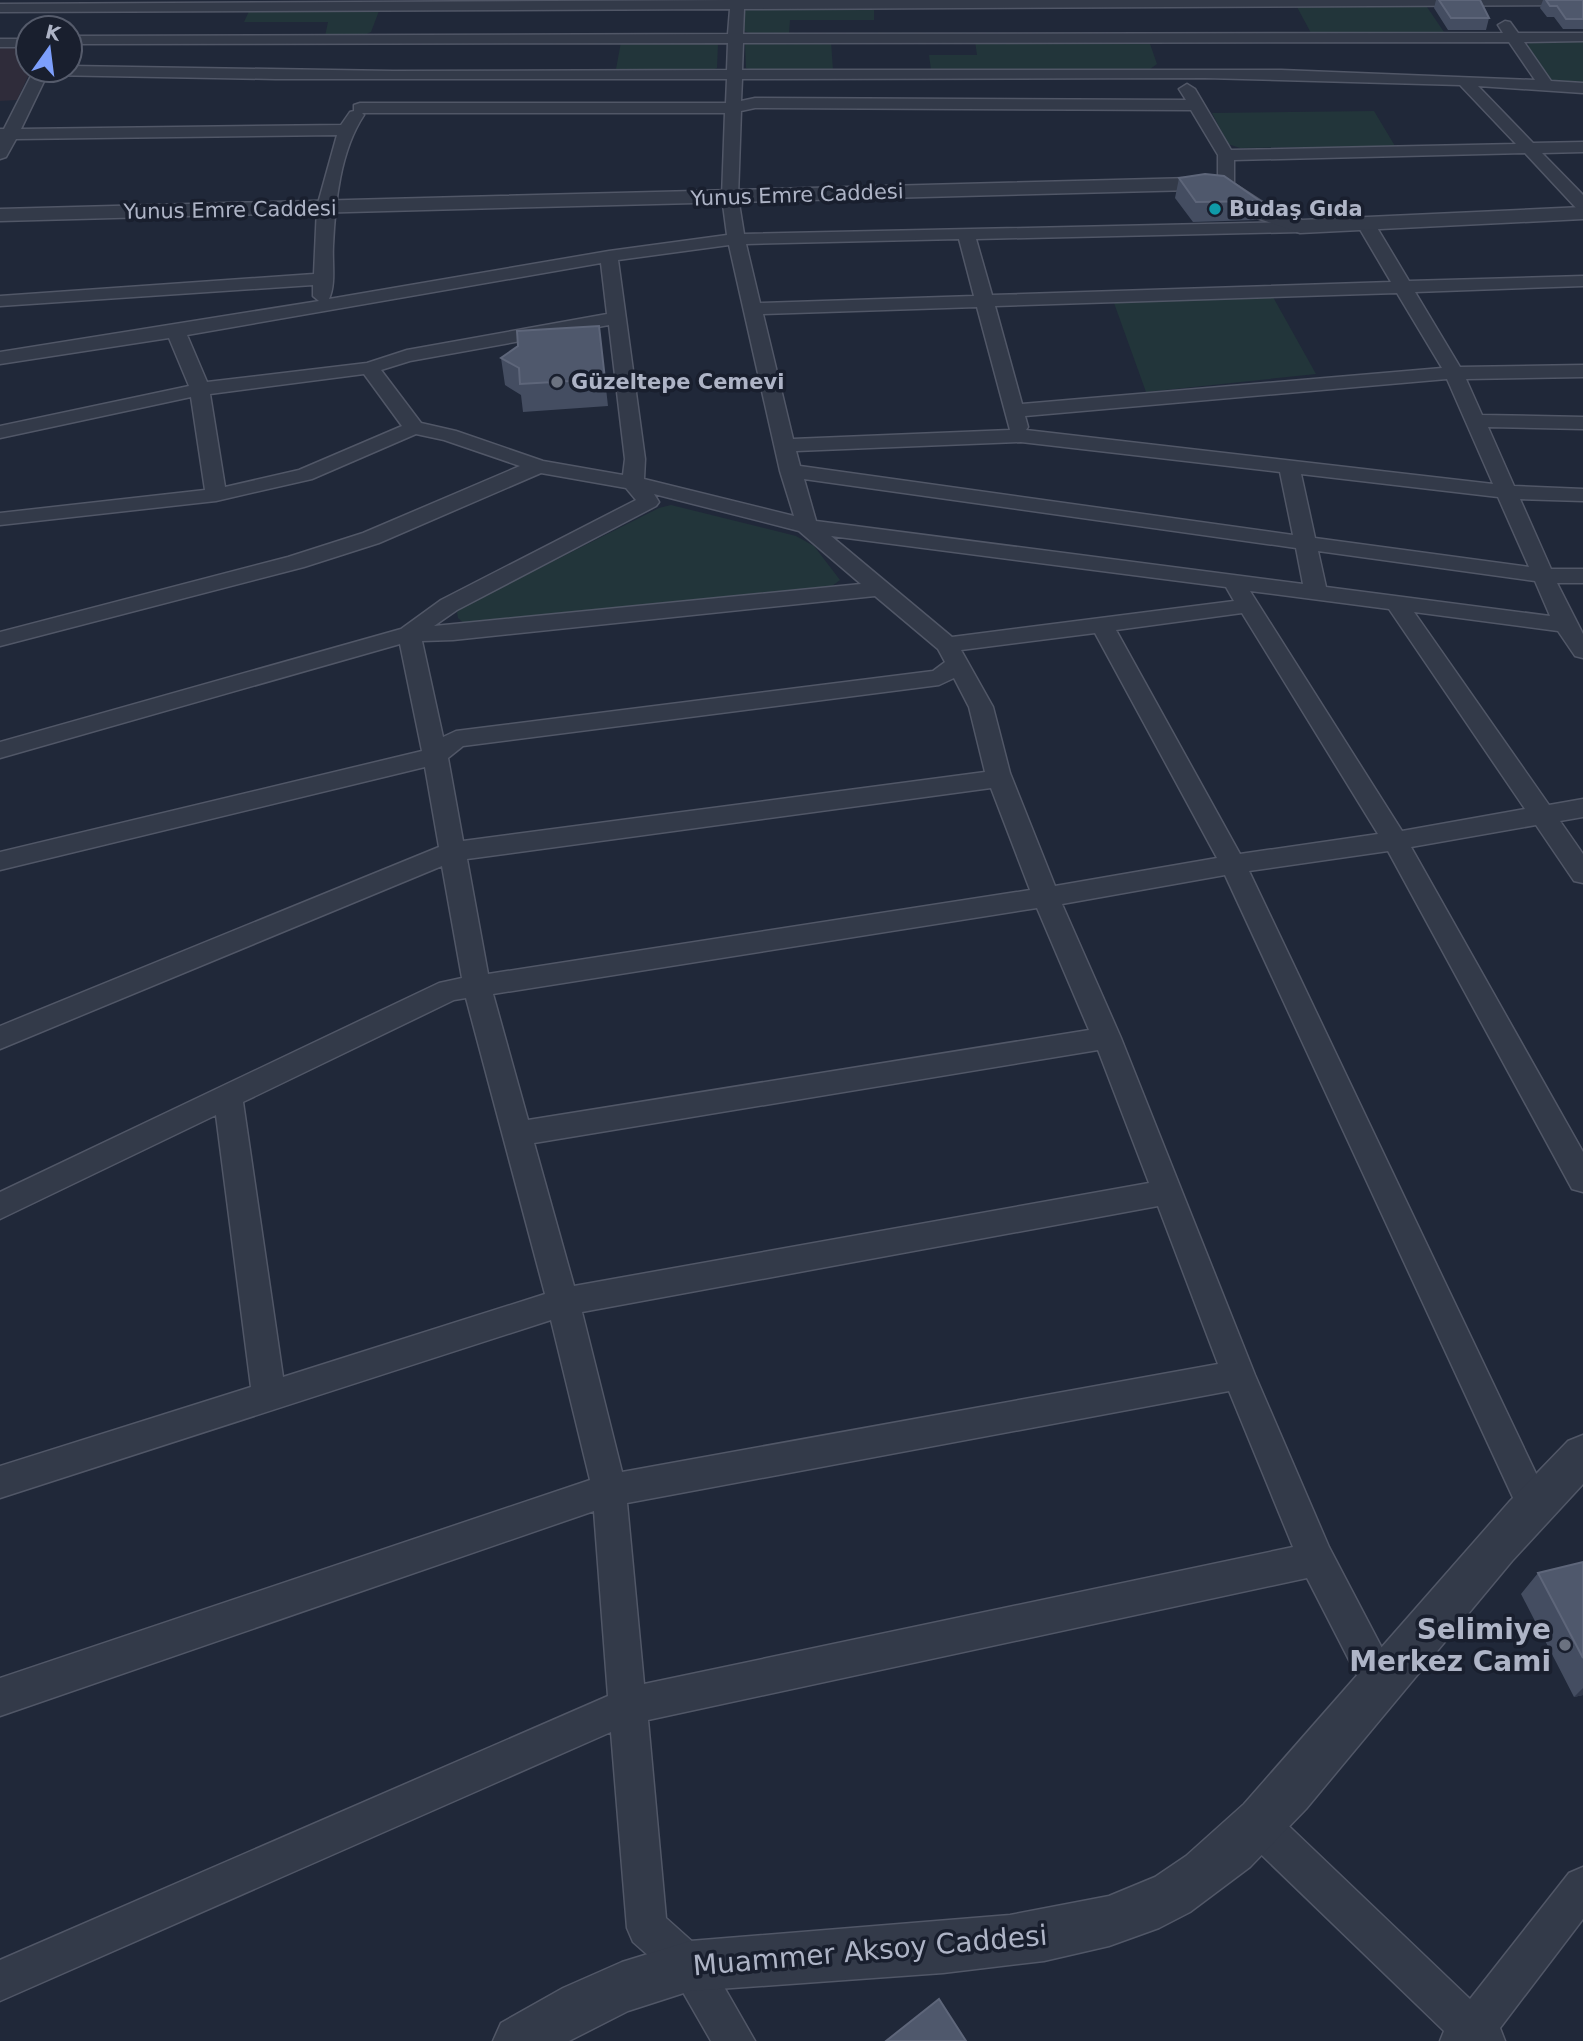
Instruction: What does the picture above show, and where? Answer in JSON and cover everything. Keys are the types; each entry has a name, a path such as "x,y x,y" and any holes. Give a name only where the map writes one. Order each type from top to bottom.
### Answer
{"street":[{"path":"1488,1 1546,85"},
{"path":"84,41 734,74 1488,1 1583,1"},
{"path":"736,2 730,197 736,239 790,471 807,526 883,588 952,655 981,707 1000,778 1046,897 1107,1038 1239,1375 1316,1559 1381,1684"},
{"path":"0,8 81,4 736,2 1162,33 1465,81 1583,88"},
{"path":"325,305 321,293 324,279 326,207 346,130 360,108 397,3"},
{"path":"1162,33 1195,105 1226,155 1226,187"},
{"path":"84,71 238,76 376,57 735,39 1162,33 1583,37"},
{"path":"1465,81 1583,205"},
{"path":"0,154 5,134 34,84"},
{"path":"360,108 733,108 755,103 1195,105"},
{"path":"5,134 346,130"},
{"path":"1226,155 1583,147"},
{"name":"Yunus Emre Caddesi","path":"0,215 1146,184 1226,187 1262,212 1300,227 1367,226 1583,213"},
{"path":"1367,226 1454,373 1564,625 1583,652"},
{"path":"0,358 176,331 609,256 736,239 1300,227"},
{"path":"967,233 1021,436"},
{"path":"409,634 449,605 649,502 634,483 635,459 609,256"},
{"path":"0,301 324,279"},
{"path":"753,309 1583,281"},
{"path":"0,432 200,389 369,369 407,356 617,318"},
{"path":"176,331 200,389 216,495"},
{"path":"369,369 414,428"},
{"path":"1014,411 1454,373 1583,371"},
{"path":"1475,421 1583,423"},
{"path":"0,519 216,495 305,475 414,428 449,435 540,466 634,483 807,526 1564,625"},
{"path":"784,445 1021,436 1506,492 1583,495"},
{"path":"0,639 296,562 370,538 540,466"},
{"path":"1289,467 1316,592"},
{"path":"790,471 1543,576 1583,576"},
{"path":"1233,582 1245,606 1395,841 1583,1180"},
{"path":"0,750 409,634 453,633 883,588"},
{"path":"1396,603 1583,874"},
{"path":"0,861 435,756 456,738 939,678 952,655 1102,625 1245,606"},
{"path":"1102,625 1233,864 1533,1503"},
{"path":"409,634 435,756 477,986 564,1302 610,1490 647,1928 690,1966 734,2041"},
{"path":"0,1038 451,852 1000,778"},
{"path":"0,1206 449,990 1046,897 1233,864 1395,841 1583,808"},
{"path":"517,1135 1107,1038"},
{"path":"228,1096 269,1396"},
{"path":"0,1482 564,1302 1167,1192"},
{"path":"0,1697 610,1490 1239,1375"},
{"name":"Muammer Aksoy Caddesi","path":"519,2041 596,1997 646,1977 690,1966 994,1945 1081,1929 1143,1909 1196,1880 1293,1787 1533,1503 1583,1455"},
{"path":"0,1981 628,1706 1316,1559"},
{"path":"1257,1823 1472,2037 1583,1887"}],"shaded area":[{"path":"0,47 14,47 14,84 24,84 17,100 0,101"}],"green space":[{"path":"1297,7 1427,7 1444,32 1311,33"},
{"path":"752,8 874,8 874,20 790,20 789,34 752,34 744,31 744,11"},
{"path":"250,9 379,11 371,32 364,35 325,36 328,22 244,22"},
{"path":"1533,40 1583,41 1583,82 1551,80 1527,46"},
{"path":"713,41 718,44 717,68 712,70 616,69 621,42"},
{"path":"831,41 833,70 746,68 745,44 751,42"},
{"path":"975,41 1149,41 1157,64 1150,69 931,70 929,55 977,55"},
{"path":"1374,111 1395,146 1240,148 1228,144 1212,113"},
{"path":"1273,297 1316,374 1146,392 1114,303"},
{"path":"671,505 796,536 814,546 840,580 832,586 467,626 458,618 457,612 466,605 659,508"}],"building":[{"path":"1439,0 1480,0 1489,18 1451,18"},
{"path":"1546,0 1583,0 1583,19 1566,19 1557,6 1550,6"},
{"path":"1205,174 1224,176 1260,201 1196,202 1179,178"},
{"path":"599,326 605,379 520,384 519,368 501,358 518,346 517,331"},
{"path":"1583,1562 1583,1658 1538,1573"},
{"path":"939,1999 966,2041 886,2041"}],"place":[{"name":"Budaş Gıda","path":"1215,209"},
{"name":"Güzeltepe Cemevi","path":"557,382"},
{"name":"Selimiye Merkez Cami","path":"1565,1645"}]}
